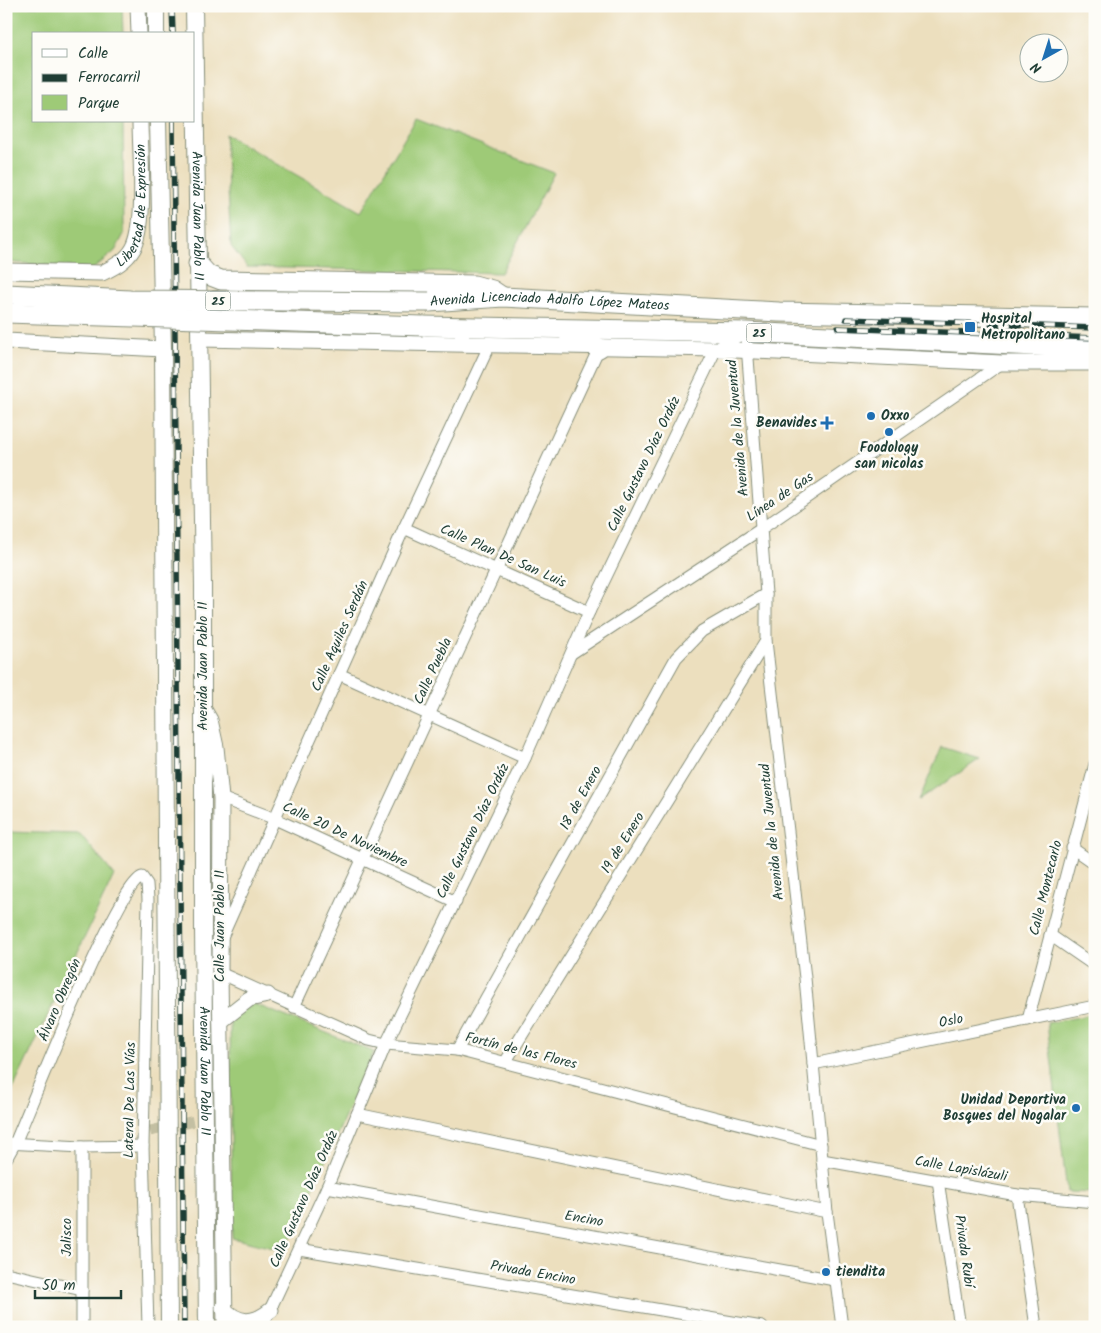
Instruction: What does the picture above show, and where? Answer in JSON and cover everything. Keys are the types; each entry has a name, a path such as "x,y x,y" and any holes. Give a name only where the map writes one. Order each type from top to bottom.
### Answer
{"main road":[{"path":"154,6 156,29"},
{"name":"Avenida Juan Pablo II","path":"194,6 194,32"},
{"name":"Avenida Juan Pablo II","path":"195,70 200,339 207,1327"},
{"path":"158,122 163,349 169,1327"},
{"path":"198,264 213,278 233,281 474,285 492,290 503,297"},
{"name":"Avenida Licenciado Adolfo López Mateos","path":"6,294 130,300 429,302 503,297 780,312 1092,315"},
{"name":"Avenida Licenciado Adolfo López Mateos","path":"6,313 561,329 746,341 1095,349"},
{"path":"561,329 599,348"}],"street":[{"path":"138,6 138,32"},
{"name":"Libertad de Expresión","path":"6,272 102,273 122,261 132,251 139,231 140,122"},
{"path":"230,341 219,321 218,310 223,294 233,281"},
{"path":"200,339 716,350 746,341 1002,363 1095,363"},
{"path":"6,341 163,349"},
{"name":"Avenida de la Juventud","path":"746,341 766,594 766,641 805,978 827,1212 842,1327"},
{"name":"Calle Aquiles Serdán","path":"220,941 273,818 404,528 490,344"},
{"name":"Calle Puebla","path":"294,1007 364,860 599,348"},
{"name":"Calle Gustavo Díaz Ordáz","path":"262,1327 327,1187 386,1044 525,758 589,612 716,350"},
{"name":"Línea de Gas","path":"572,653 761,529 1002,363"},
{"name":"Calle Plan De San Luis","path":"404,528 589,612"},
{"name":"18 de Enero","path":"457,1050 676,658 702,632 766,594"},
{"name":"19 de Enero","path":"506,1061 766,641"},
{"path":"339,674 525,758"},
{"name":"Calle Juan Pablo II","path":"203,708 210,720 216,747 220,798 219,1115 225,1327"},
{"name":"Calle Montecarlo","path":"1028,1020 1095,764"},
{"name":"Calle 20 De Noviembre","path":"220,798 273,818 456,902"},
{"path":"1072,848 1095,864"},
{"name":"Lateral De Las Vías","path":"142,877 147,884 148,899 147,1131 143,1146 148,1327"},
{"name":"Álvaro Obregón","path":"6,1159 11,1143 102,939 128,889 142,877"},
{"path":"1050,935 1095,966"},
{"name":"Fortín de las Flores","path":"220,973 369,1040 386,1044 457,1050 506,1061 821,1145"},
{"path":"220,1021 250,999 268,995"},
{"name":"Oslo","path":"813,1064 1095,1006"},
{"path":"357,1114 827,1212"},
{"path":"11,1143 82,1147 143,1146"},
{"name":"Jalisco","path":"82,1147 82,1327"},
{"name":"Calle Lapislázuli","path":"822,1160 1017,1195 1094,1204"},
{"name":"Privada Rubí","path":"938,1180 960,1327"},
{"name":"Encino","path":"327,1187 835,1280"},
{"path":"1017,1195 1036,1327"},
{"name":"Privada Encino","path":"299,1249 762,1327"},
{"path":"6,1264 6,1273 82,1290"},
{"path":"223,1308 230,1316 240,1321 250,1322 260,1319 271,1310"}],"green space":[{"path":"6,6 122,6 123,32 32,32 32,122 123,122 124,234 115,251 93,269 6,262"},
{"path":"416,119 554,173 501,273 247,267 231,246 225,134 361,212"},
{"path":"942,747 980,759 919,800"},
{"path":"6,832 80,834 114,875 6,1104"},
{"path":"252,1003 374,1052 285,1251 232,1238 230,1020"},
{"name":"Unidad Deportiva Bosques del Nogalar","path":"1095,1014 1095,1193 1067,1192 1047,1023"}],"tunnel":[{"path":"150,1131 217,1116"}],"railway":[{"path":"172,6 173,32"},
{"path":"173,122 184,1327"},
{"path":"846,319 1095,328"},
{"path":"838,328 1095,338"}],"place":[{"name":"Hospital Metropolitano","path":"970,327"},
{"name":"Oxxo","path":"871,416"},
{"name":"Benavides","path":"827,423"},
{"name":"Foodology san nicolas","path":"889,432"},
{"name":"Unidad Deportiva Bosques del Nogalar","path":"1076,1108"},
{"name":"tiendita","path":"826,1272"}]}
